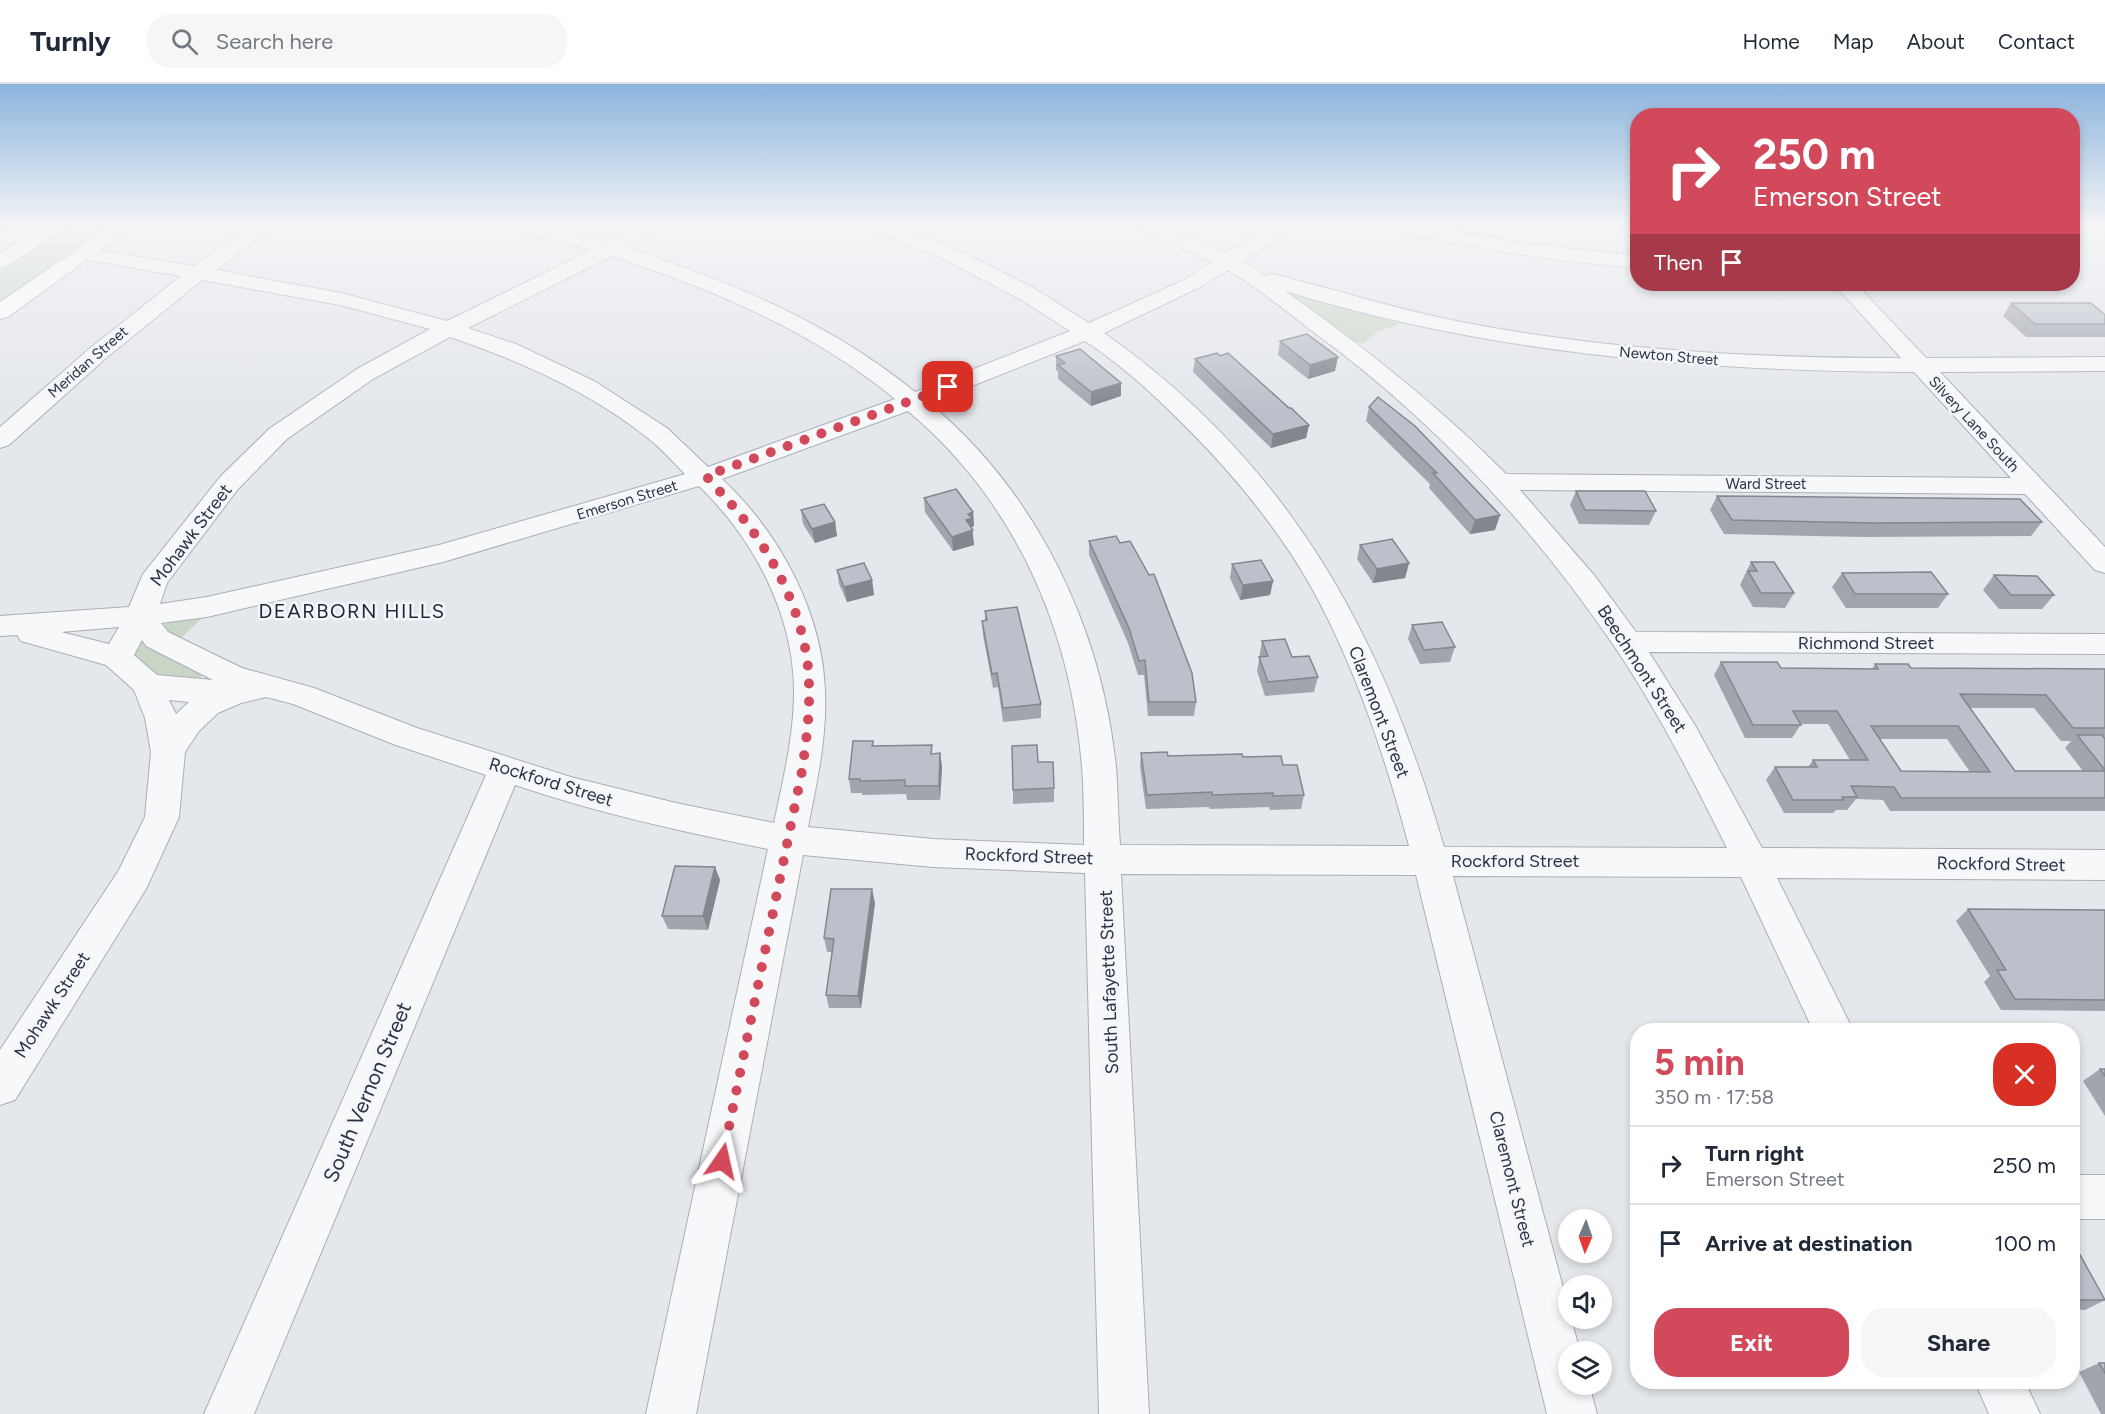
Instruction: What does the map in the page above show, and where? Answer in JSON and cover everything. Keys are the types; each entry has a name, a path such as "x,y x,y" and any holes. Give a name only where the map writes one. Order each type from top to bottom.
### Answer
{"main road":[{"path":"0,312 37,286"}],"street":[{"name":"Meridan Street","path":"0,440 126,329 179,286"},
{"path":"266,286 348,301 449,328 524,356 588,387 664,438 706,476 745,520 790,597 802,639 809,682 808,725 802,771 786,839 671,1414"},
{"name":"Mohawk Street","path":"0,1086 134,879 162,818 168,752 161,718 147,684 117,657 141,616 153,580 229,483 278,434 364,374 449,328 534,286"},
{"name":"South Lafayette Street","path":"715,286 775,311 857,358 912,401 950,435 994,487 1035,546 1075,643 1092,719 1099,767 1124,1414"},
{"name":"Claremont Street","path":"1015,286 1088,332 1162,388 1212,436 1259,490 1304,552 1365,667 1390,730 1431,861 1572,1414"},
{"name":"Emerson Street","path":"141,616 231,602 443,553 706,476 912,401 1088,332 1187,286"},
{"name":"Beechmont Street","path":"1270,286 1377,348 1441,423 1500,482 1563,554 1628,642 1690,743 1830,1023"},
{"name":"Newton Street","path":"1298,286 1377,311 1427,323 1524,340 1644,355 1732,361 1919,365 2105,364"},
{"name":"Silvery Lane South","path":"1851,291 2105,564"},
{"path":"1377,348 1402,327 1427,323"},
{"name":"Ward Street","path":"1500,482 2032,486"},
{"path":"184,652 185,644 202,624 231,602"},
{"path":"0,626 141,616"},
{"name":"Rockford Street","path":"141,616 157,639 232,676 303,696 405,736 570,790 675,818 786,839 933,853 1104,858 2105,865"},
{"path":"0,626 117,657"},
{"name":"Richmond Street","path":"1628,642 2105,644"},
{"path":"147,684 162,688 194,690 264,686"},
{"path":"168,752 182,726 199,708 219,697 264,686"},
{"name":"South Vernon Street","path":"229,1414 505,769"},
{"path":"2080,1197 2105,1197"},
{"path":"2003,1389 2015,1414"}],"green space":[{"path":"0,286 23,286 0,302"},
{"path":"1284,291 1398,323 1398,325 1378,331 1364,343 1355,342"},
{"path":"203,617 180,639 161,628 173,621"},
{"path":"141,640 198,671 201,674 201,681 161,675 143,667 133,651"}],"building":[{"path":"2011,303 2091,303 2105,315 2105,324 2035,324"},
{"path":"1307,334 1338,357 1310,365 1280,341"},
{"path":"1080,349 1121,383 1091,392 1058,365 1065,363 1056,356"},
{"path":"1217,353 1220,356 1228,353 1309,425 1273,434 1195,359"},
{"path":"1378,397 1415,426 1500,515 1475,520 1433,473 1437,473 1369,407"},
{"path":"956,489 973,512 968,514 972,518 966,520 973,530 952,537 924,498"},
{"path":"1576,491 1645,491 1656,511 1585,510"},
{"path":"1717,496 2020,499 2042,522 1874,523 1732,520"},
{"path":"824,504 835,522 812,529 801,510"},
{"path":"1116,536 1120,543 1130,541 1149,575 1154,574 1192,673 1196,702 1149,702 1145,660 1139,661 1129,628 1089,541"},
{"path":"1392,539 1409,563 1377,569 1360,545"},
{"path":"1261,560 1273,581 1243,585 1232,564"},
{"path":"1751,562 1774,562 1794,593 1761,593 1748,571 1757,571"},
{"path":"864,563 872,580 844,587 837,570"},
{"path":"1931,572 1948,594 1855,594 1842,573"},
{"path":"1994,575 2037,576 2054,595 2011,595"},
{"path":"1017,607 1041,704 1003,708 997,673 992,674 982,621 987,620 985,611"},
{"path":"1442,622 1455,647 1424,650 1412,625"},
{"path":"1285,639 1292,657 1309,656 1318,677 1268,682 1259,657 1268,656 1262,641"},
{"path":"1721,662 1777,662 1781,668 1878,669 1875,664 1908,664 1911,668 2105,669 2105,728 2073,728 2046,695 1960,694 2015,771 2105,771 2105,798 1901,798 1894,787 1851,786 1857,797 1842,797 1844,800 1793,800 1775,767 1817,767 1813,760 1868,760 1837,711 1793,711 1801,725 1753,725","holes":["1871,726 1958,726 1990,772 1901,771"]},
{"path":"2077,735 2102,735 2105,739 2105,770"},
{"path":"853,741 873,741 872,746 932,745 931,754 940,753 939,786 905,786 905,780 860,781 860,779 849,779"},
{"path":"1037,745 1038,762 1053,762 1054,788 1013,790 1012,746"},
{"path":"1167,752 1168,756 1242,754 1243,757 1281,756 1283,765 1297,765 1304,795 1273,796 1273,793 1212,795 1212,792 1147,795 1141,753"},
{"path":"675,866 715,867 703,916 662,916"},
{"path":"831,889 872,889 858,996 826,995 834,939 824,938"},
{"path":"1968,909 2105,910 2105,1000 2015,999 1997,970 2006,970"},
{"path":"2080,1255 2105,1300 2080,1300"},
{"path":"2099,1363 2105,1363 2105,1373"}],"district":[{"name":"DEARBORN HILLS","path":"352,611"}],"route":[{"path":"722,1161 786,839 802,771 808,725 809,682 802,639 790,597 745,520 706,476 948,387"}]}
